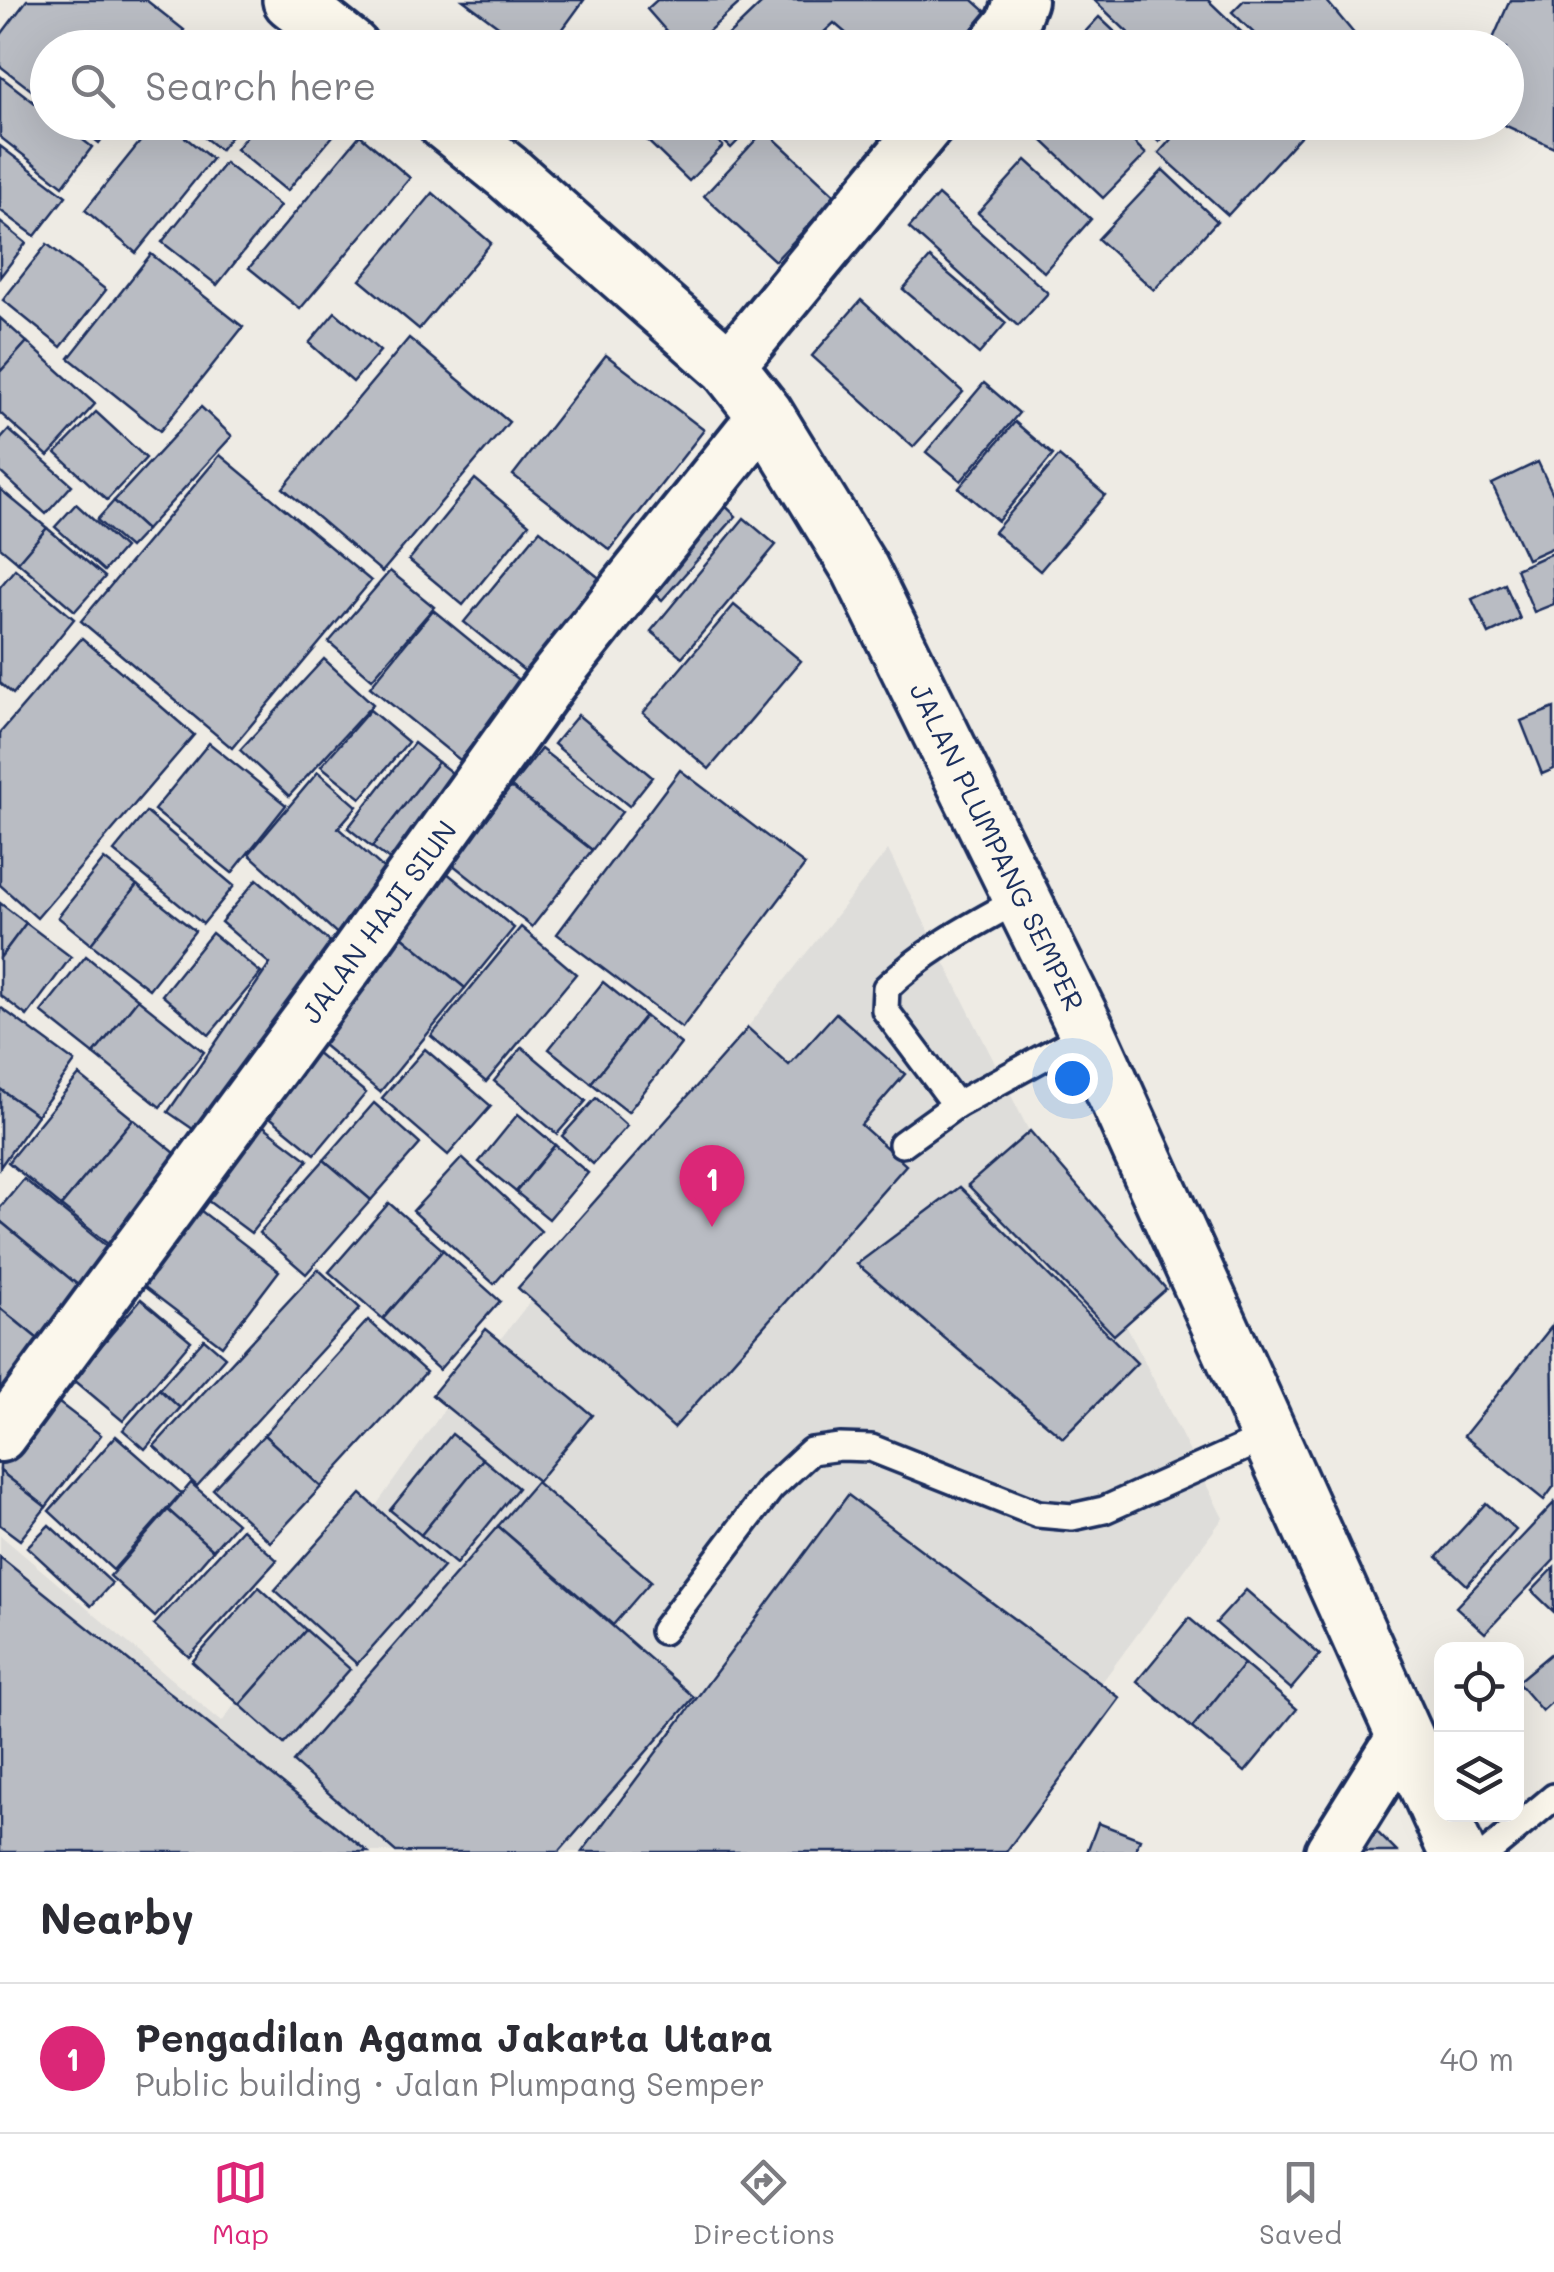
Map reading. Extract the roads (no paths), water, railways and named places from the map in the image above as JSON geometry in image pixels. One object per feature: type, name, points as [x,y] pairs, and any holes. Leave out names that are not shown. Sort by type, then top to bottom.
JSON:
[{"type":"main road","points":[[291,0],[328,30]]},
{"type":"main road","name":"JALAN PLUMPANG SEMPER","points":[[467,140],[728,367],[765,414],[860,568],[1088,1033],[1458,1852]]},
{"type":"street","points":[[1007,30],[1022,0]]},
{"type":"street","points":[[728,367],[915,140]]},
{"type":"street","name":"JALAN HAJI SIUN","points":[[0,1436],[346,968],[550,682],[765,414]]},
{"type":"street","points":[[1331,1852],[1404,1735]]},
{"type":"lane","points":[[956,1105],[884,1010],[886,988],[931,948],[1022,898]]},
{"type":"lane","points":[[902,1144],[956,1105],[1088,1033]]},
{"type":"lane","points":[[663,1631],[771,1488],[811,1451],[840,1446],[871,1448],[1038,1514],[1072,1517],[1104,1510],[1268,1436]]},
{"type":"lane","points":[[1488,1852],[1554,1797]]},
{"type":"place","name":"Pengadilan Agama Jakarta Utara","points":[[712,1227]]}]
